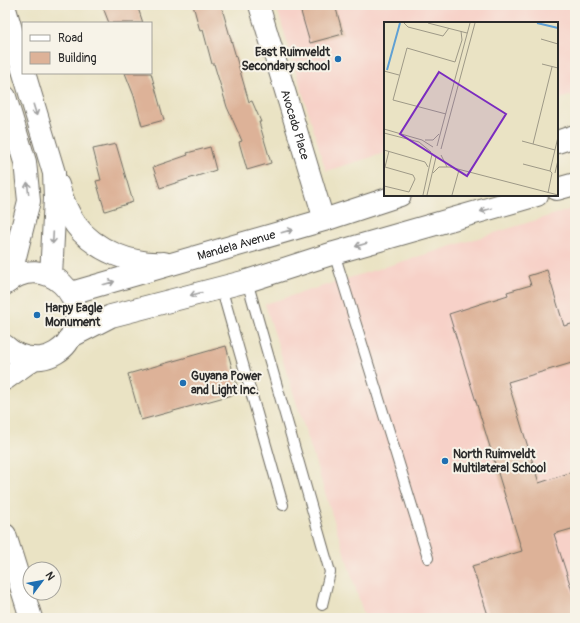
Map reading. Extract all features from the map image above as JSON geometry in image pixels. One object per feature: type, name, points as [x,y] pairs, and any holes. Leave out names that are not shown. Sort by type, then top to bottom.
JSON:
[{"type":"main road","points":[[5,10],[22,67]]},
{"type":"main road","points":[[24,74],[62,198],[76,225],[96,244],[120,256],[150,264],[182,262]]},
{"type":"main road","points":[[5,97],[25,162],[29,201],[7,282]]},
{"type":"main road","points":[[558,142],[575,136]]},
{"type":"main road","points":[[51,276],[55,198],[54,173]]},
{"type":"main road","points":[[558,189],[575,184]]},
{"type":"main road","name":"Mandela Avenue","points":[[71,294],[324,220],[397,196]]},
{"type":"main road","points":[[72,336],[111,316],[247,281],[334,253],[533,196]]},
{"type":"main road","points":[[5,346],[20,356],[33,359],[56,353],[65,346],[72,336],[77,322],[76,307],[71,294],[62,283],[51,276],[37,273],[22,274],[7,282]]},
{"type":"main road","points":[[5,379],[33,359]]},
{"type":"main road","points":[[6,539],[31,618]]},
{"type":"street","name":"Avocado Place","points":[[259,5],[324,220]]},
{"type":"lane","points":[[334,253],[428,558]]},
{"type":"lane","points":[[247,281],[330,572],[322,605]]},
{"type":"lane","points":[[222,288],[283,505]]},
{"type":"shaded area","name":"East Ruimveldt Secondary school","points":[[276,5],[575,5],[575,94],[558,100],[558,22],[384,22],[384,153],[326,171]]},
{"type":"shaded area","name":"North Ruimveldt Multilateral School","points":[[575,208],[575,618],[365,618],[265,304]]},
{"type":"building","points":[[102,5],[137,5],[143,22],[109,22]]},
{"type":"building","points":[[193,5],[221,5],[249,102],[252,101],[261,122],[259,122],[271,163],[247,170],[239,142],[242,141],[227,107],[214,64],[212,64],[203,30],[200,31]]},
{"type":"building","points":[[299,5],[335,5],[343,34],[310,43]]},
{"type":"building","points":[[125,74],[151,74],[164,120],[142,126],[134,96]]},
{"type":"building","points":[[116,144],[133,202],[105,211],[96,181],[101,180],[93,149]]},
{"type":"building","points":[[210,147],[216,170],[160,188],[153,167],[188,155],[187,153]]},
{"type":"building","points":[[547,270],[564,326],[575,323],[575,362],[508,382],[539,483],[575,471],[575,528],[554,534],[575,600],[575,618],[489,618],[472,566],[522,551],[449,314],[508,295],[507,292],[531,285],[528,276]]},
{"type":"building","name":"Guyana Power and Light Inc.","points":[[226,346],[239,393],[141,420],[128,374]]},
{"type":"place","name":"East Ruimveldt Secondary school","points":[[338,59]]},
{"type":"place","name":"Harpy Eagle Monument","points":[[37,315]]},
{"type":"place","name":"Guyana Power and Light Inc.","points":[[183,383]]},
{"type":"place","name":"North Ruimveldt Multilateral School","points":[[445,461]]}]
